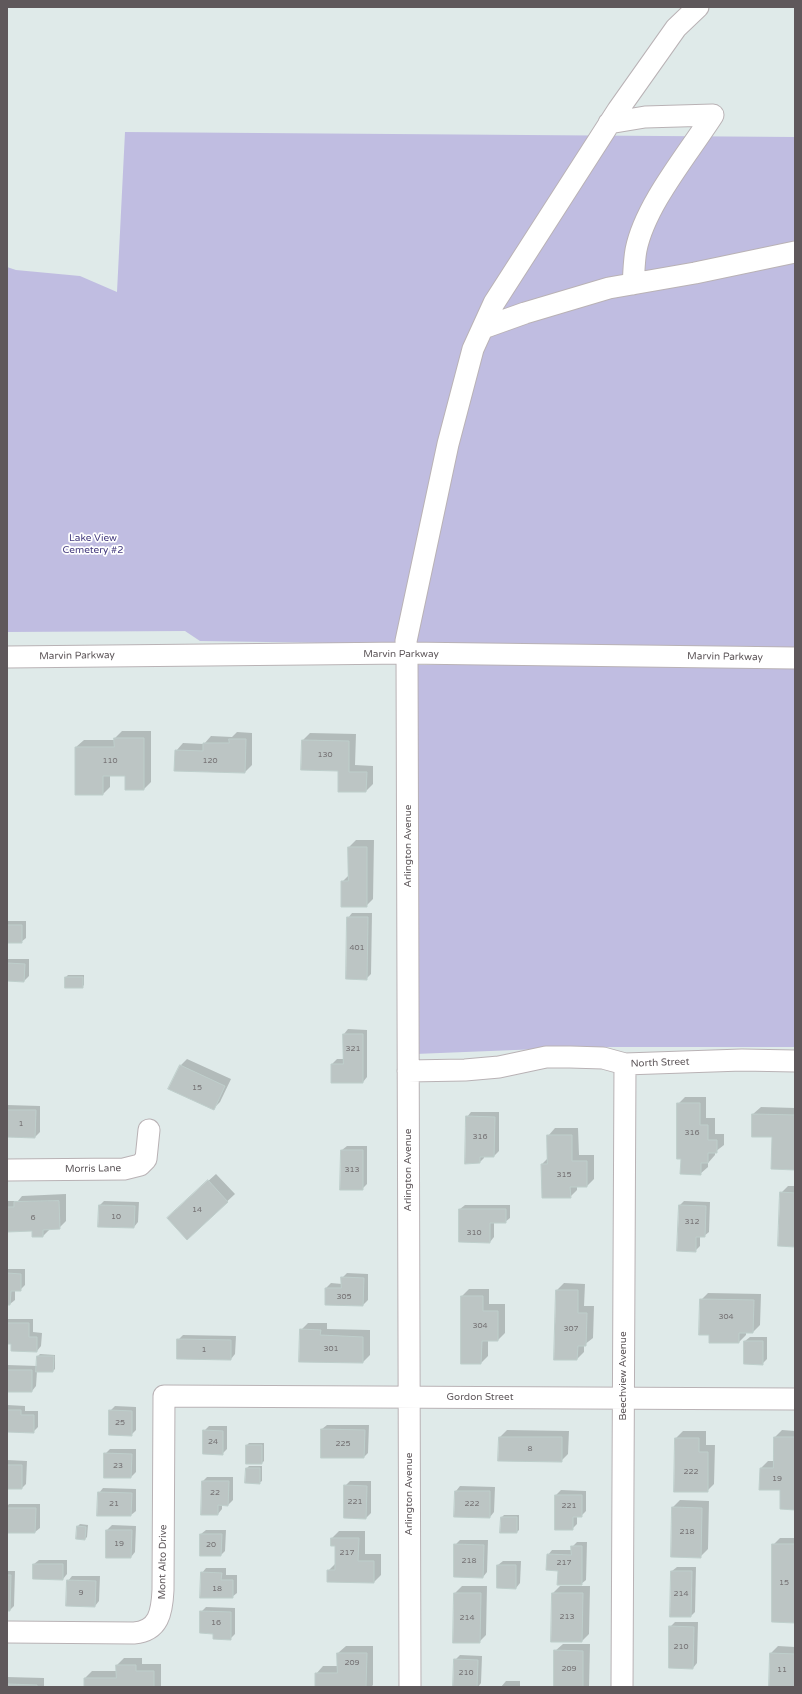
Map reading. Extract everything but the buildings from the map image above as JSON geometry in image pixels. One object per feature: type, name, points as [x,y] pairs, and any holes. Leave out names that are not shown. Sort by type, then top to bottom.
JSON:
[{"type":"street","name":"Arlington Avenue","points":[[410,1687],[408,1397],[408,653],[406,641],[448,444],[473,349],[494,303],[609,124],[676,28],[698,7]]},
{"type":"street","points":[[609,124],[645,117],[713,115],[654,204],[636,250],[633,284]]},
{"type":"street","points":[[483,328],[525,313],[609,288],[695,273],[795,252]]},
{"type":"street","name":"Marvin Parkway","points":[[7,657],[408,653],[795,658]]},
{"type":"street","name":"North Street","points":[[408,1071],[492,1068],[554,1057],[603,1058],[625,1064],[742,1060],[795,1060]]},
{"type":"street","name":"Beechview Avenue","points":[[622,1687],[625,1064]]},
{"type":"street","name":"Morris Lane","points":[[7,1170],[112,1169],[135,1167],[145,1162],[149,1130]]},
{"type":"street","name":"Gordon Street","points":[[164,1396],[795,1399]]},
{"type":"street","name":"Mont Alto Drive","points":[[7,1632],[134,1633],[148,1630],[155,1623],[161,1608],[163,1590],[164,1396]]},
{"type":"green space","name":"Lake View Cemetery #2","points":[[125,132],[795,137],[795,650],[200,641],[185,631],[7,632],[7,267],[16,270],[80,276],[117,292]]},
{"type":"green space","points":[[795,663],[795,1047],[590,1047],[415,1054],[417,665]]}]
